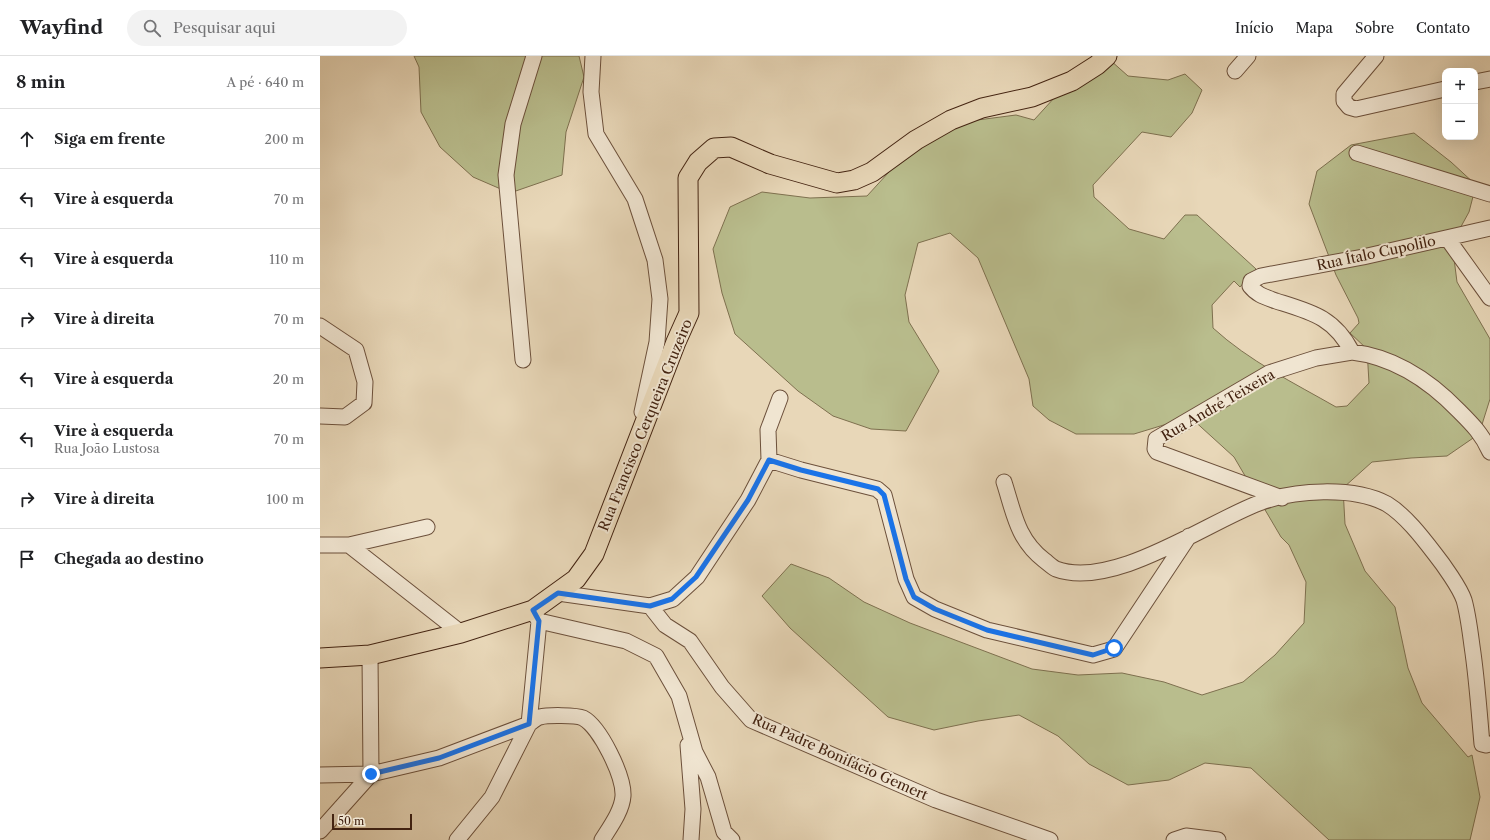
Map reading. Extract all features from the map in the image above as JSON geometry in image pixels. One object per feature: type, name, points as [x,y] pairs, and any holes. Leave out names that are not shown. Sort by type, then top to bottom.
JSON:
[{"type":"main road","name":"Rua Francisco Cerqueira Cruzeiro","points":[[320,658],[370,655],[536,616],[558,593],[576,579],[594,554],[676,342],[689,313],[688,178],[698,162],[714,148],[731,147],[770,164],[837,183],[854,180],[872,172],[916,140],[951,120],[982,108],[1032,97],[1072,81],[1097,65],[1107,56]]},
{"type":"street","points":[[523,360],[506,175],[513,124],[534,56]]},
{"type":"street","points":[[592,56],[591,92],[596,134],[635,199],[655,260],[660,299],[657,342],[633,456]]},
{"type":"street","points":[[1235,71],[1248,56]]},
{"type":"street","points":[[1376,56],[1344,94],[1344,102],[1349,107],[1356,109],[1442,90]]},
{"type":"street","points":[[1478,81],[1490,79]]},
{"type":"street","points":[[1357,153],[1490,194]]},
{"type":"street","name":"Rua Ítalo Cupolilo","points":[[1352,352],[1340,332],[1324,318],[1304,309],[1256,294],[1250,284],[1254,279],[1261,276],[1363,257],[1490,228]]},
{"type":"street","points":[[1447,238],[1490,298]]},
{"type":"street","points":[[320,326],[356,350],[365,382],[364,403],[345,417],[320,416]]},
{"type":"street","points":[[1352,352],[1370,354],[1383,358],[1422,378],[1439,390],[1483,436],[1490,452]]},
{"type":"street","name":"Rua André Teixeira","points":[[1282,498],[1157,452],[1155,449],[1156,439],[1269,373],[1316,358],[1352,352]]},
{"type":"street","points":[[558,593],[650,606],[672,599],[696,577],[748,500],[769,460],[768,430],[780,398]]},
{"type":"street","points":[[769,460],[801,470],[878,489],[884,495],[906,579],[914,597],[935,609],[987,630],[1093,655],[1114,648],[1189,536]]},
{"type":"street","points":[[1004,482],[1021,534],[1034,552],[1055,569],[1075,573],[1099,572],[1140,559],[1260,503],[1282,498],[1317,492],[1358,494],[1387,504],[1416,530],[1439,560],[1464,598],[1486,744]]},
{"type":"street","points":[[320,545],[349,545],[427,527]]},
{"type":"street","points":[[349,545],[461,633]]},
{"type":"street","name":"Rua Padre Bonifácio Gemert","points":[[650,606],[665,625],[690,641],[722,687],[751,720],[936,800],[993,818],[1025,836],[1050,840]]},
{"type":"street","points":[[457,840],[492,797],[529,724],[536,616],[626,641],[656,656],[679,696],[695,752],[708,777],[724,832],[732,840]]},
{"type":"street","points":[[320,831],[371,774],[370,655]]},
{"type":"street","points":[[320,775],[371,774],[439,758],[529,724],[540,717],[564,716],[582,718],[603,738],[620,780],[623,796],[618,813],[602,840]]},
{"type":"street","points":[[687,722],[693,809],[691,840]]},
{"type":"street","points":[[1174,840],[1186,836],[1218,840]]},
{"type":"green space","points":[[414,56],[579,56],[584,77],[566,132],[562,175],[510,193],[473,177],[440,147],[421,112],[419,67]]},
{"type":"green space","points":[[1110,60],[1128,76],[1168,80],[1185,74],[1202,90],[1192,113],[1171,137],[1142,132],[1093,185],[1094,197],[1129,229],[1164,239],[1185,215],[1197,215],[1256,269],[1240,287],[1234,281],[1212,305],[1213,328],[1227,340],[1257,361],[1336,407],[1347,406],[1369,383],[1367,349],[1350,333],[1359,323],[1358,318],[1336,275],[1309,204],[1317,171],[1351,145],[1414,133],[1451,162],[1476,185],[1469,212],[1452,243],[1457,282],[1490,339],[1490,399],[1479,434],[1447,456],[1372,462],[1343,488],[1345,524],[1365,571],[1395,607],[1408,668],[1422,703],[1468,757],[1472,755],[1480,797],[1470,840],[1329,840],[1251,768],[1205,763],[1169,780],[1128,785],[1089,764],[1058,736],[1019,715],[978,721],[934,730],[888,717],[790,628],[762,596],[791,564],[829,578],[864,602],[910,623],[1032,669],[1078,675],[1122,673],[1164,682],[1202,695],[1243,682],[1275,655],[1304,623],[1306,582],[1289,545],[1281,537],[1234,457],[1190,417],[1134,434],[1076,434],[1049,420],[1033,406],[1029,379],[978,258],[950,233],[918,243],[905,295],[909,322],[939,371],[906,431],[871,429],[833,416],[798,391],[735,334],[722,293],[713,249],[730,207],[762,192],[810,198],[867,196],[910,149],[962,122],[1016,115],[1034,120],[1055,97]]},
{"type":"route","points":[[371,774],[439,758],[529,724],[539,621],[533,610],[558,593],[650,606],[672,599],[696,577],[748,500],[769,460],[801,470],[878,489],[884,495],[890,513],[906,579],[914,597],[935,609],[987,630],[1093,655],[1114,648]]}]
